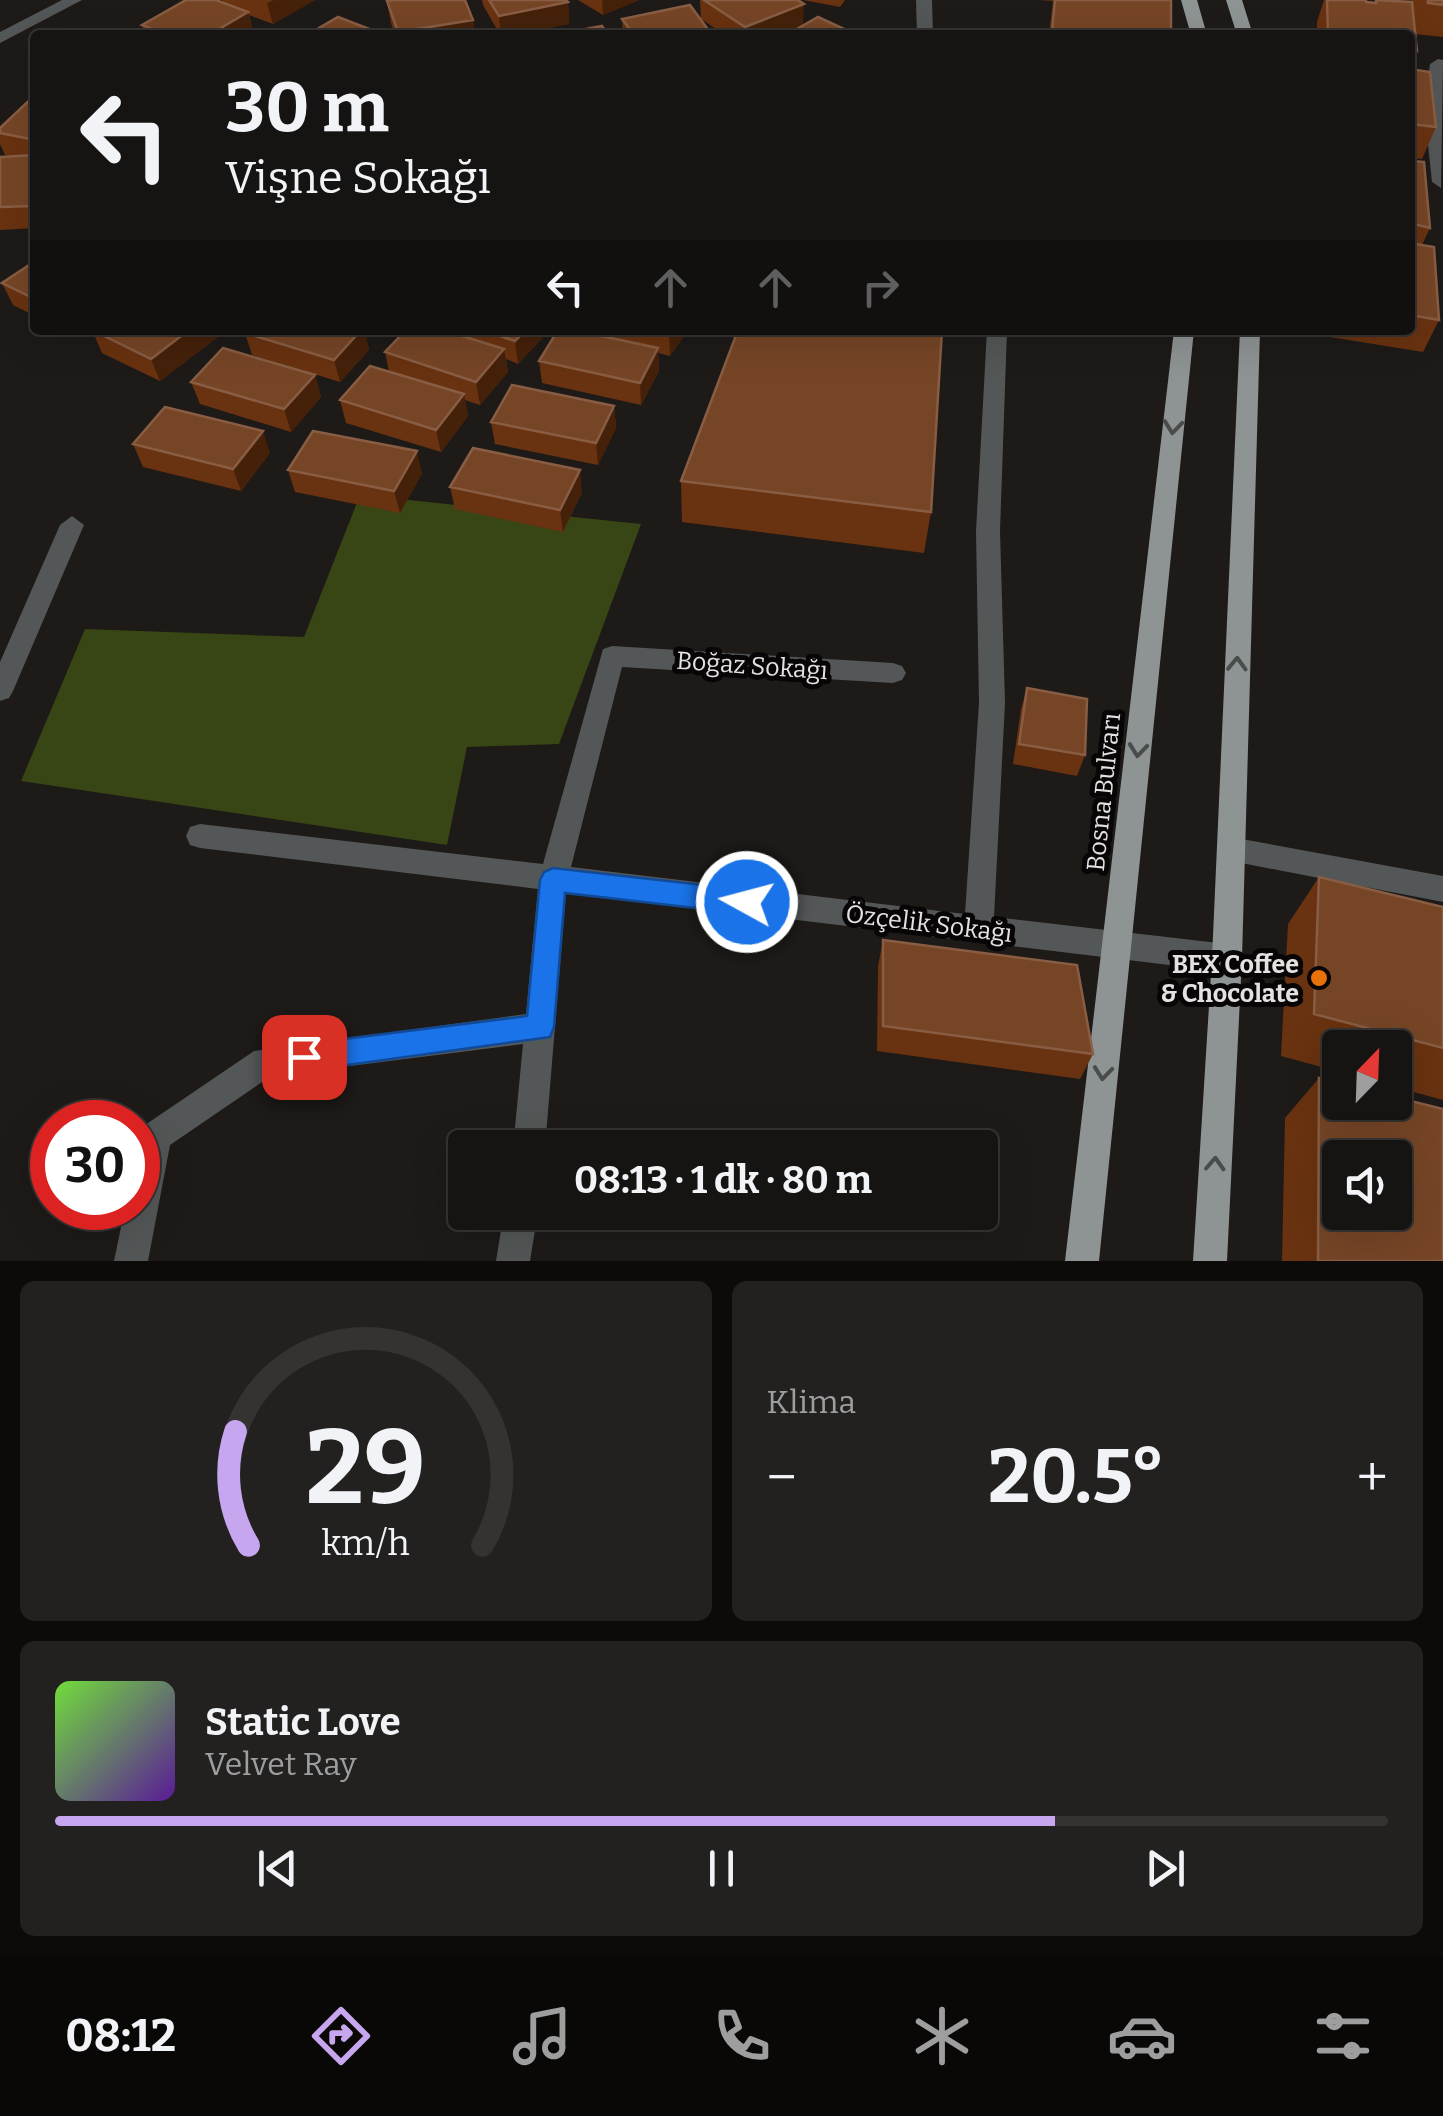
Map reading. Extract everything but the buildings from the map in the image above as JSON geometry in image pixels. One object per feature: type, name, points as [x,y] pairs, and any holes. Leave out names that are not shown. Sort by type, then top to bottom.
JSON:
[{"type":"main road","points":[[1189,0],[1198,30]]},
{"type":"main road","points":[[1234,0],[1243,30]]},
{"type":"main road","name":"Bosna Bulvarı","points":[[1082,1261],[1183,335]]},
{"type":"main road","points":[[1210,1261],[1250,335]]},
{"type":"street","points":[[0,38],[74,0]]},
{"type":"street","points":[[924,0],[925,30]]},
{"type":"street","points":[[1436,182],[1433,108],[1438,64],[1443,65]]},
{"type":"street","points":[[980,929],[992,703],[988,531],[997,335]]},
{"type":"street","points":[[0,692],[72,525]]},
{"type":"street","name":"Boğaz Sokağı","points":[[553,880],[612,656],[892,674]]},
{"type":"street","name":"Özçelik Sokağı","points":[[200,836],[1226,958]]},
{"type":"street","points":[[1230,849],[1443,889]]},
{"type":"street","points":[[531,1130],[553,880]]},
{"type":"street","points":[[131,1261],[156,1136],[266,1062],[540,1027]]},
{"type":"street","points":[[513,1261],[519,1230]]},
{"type":"green space","points":[[360,495],[641,524],[559,744],[467,747],[447,845],[21,781],[85,629],[304,637]]},
{"type":"place","name":"BEX Coffee & Chocolate","points":[[1319,978]]},
{"type":"route","points":[[304,1057],[540,1027],[553,880],[747,902]]}]
